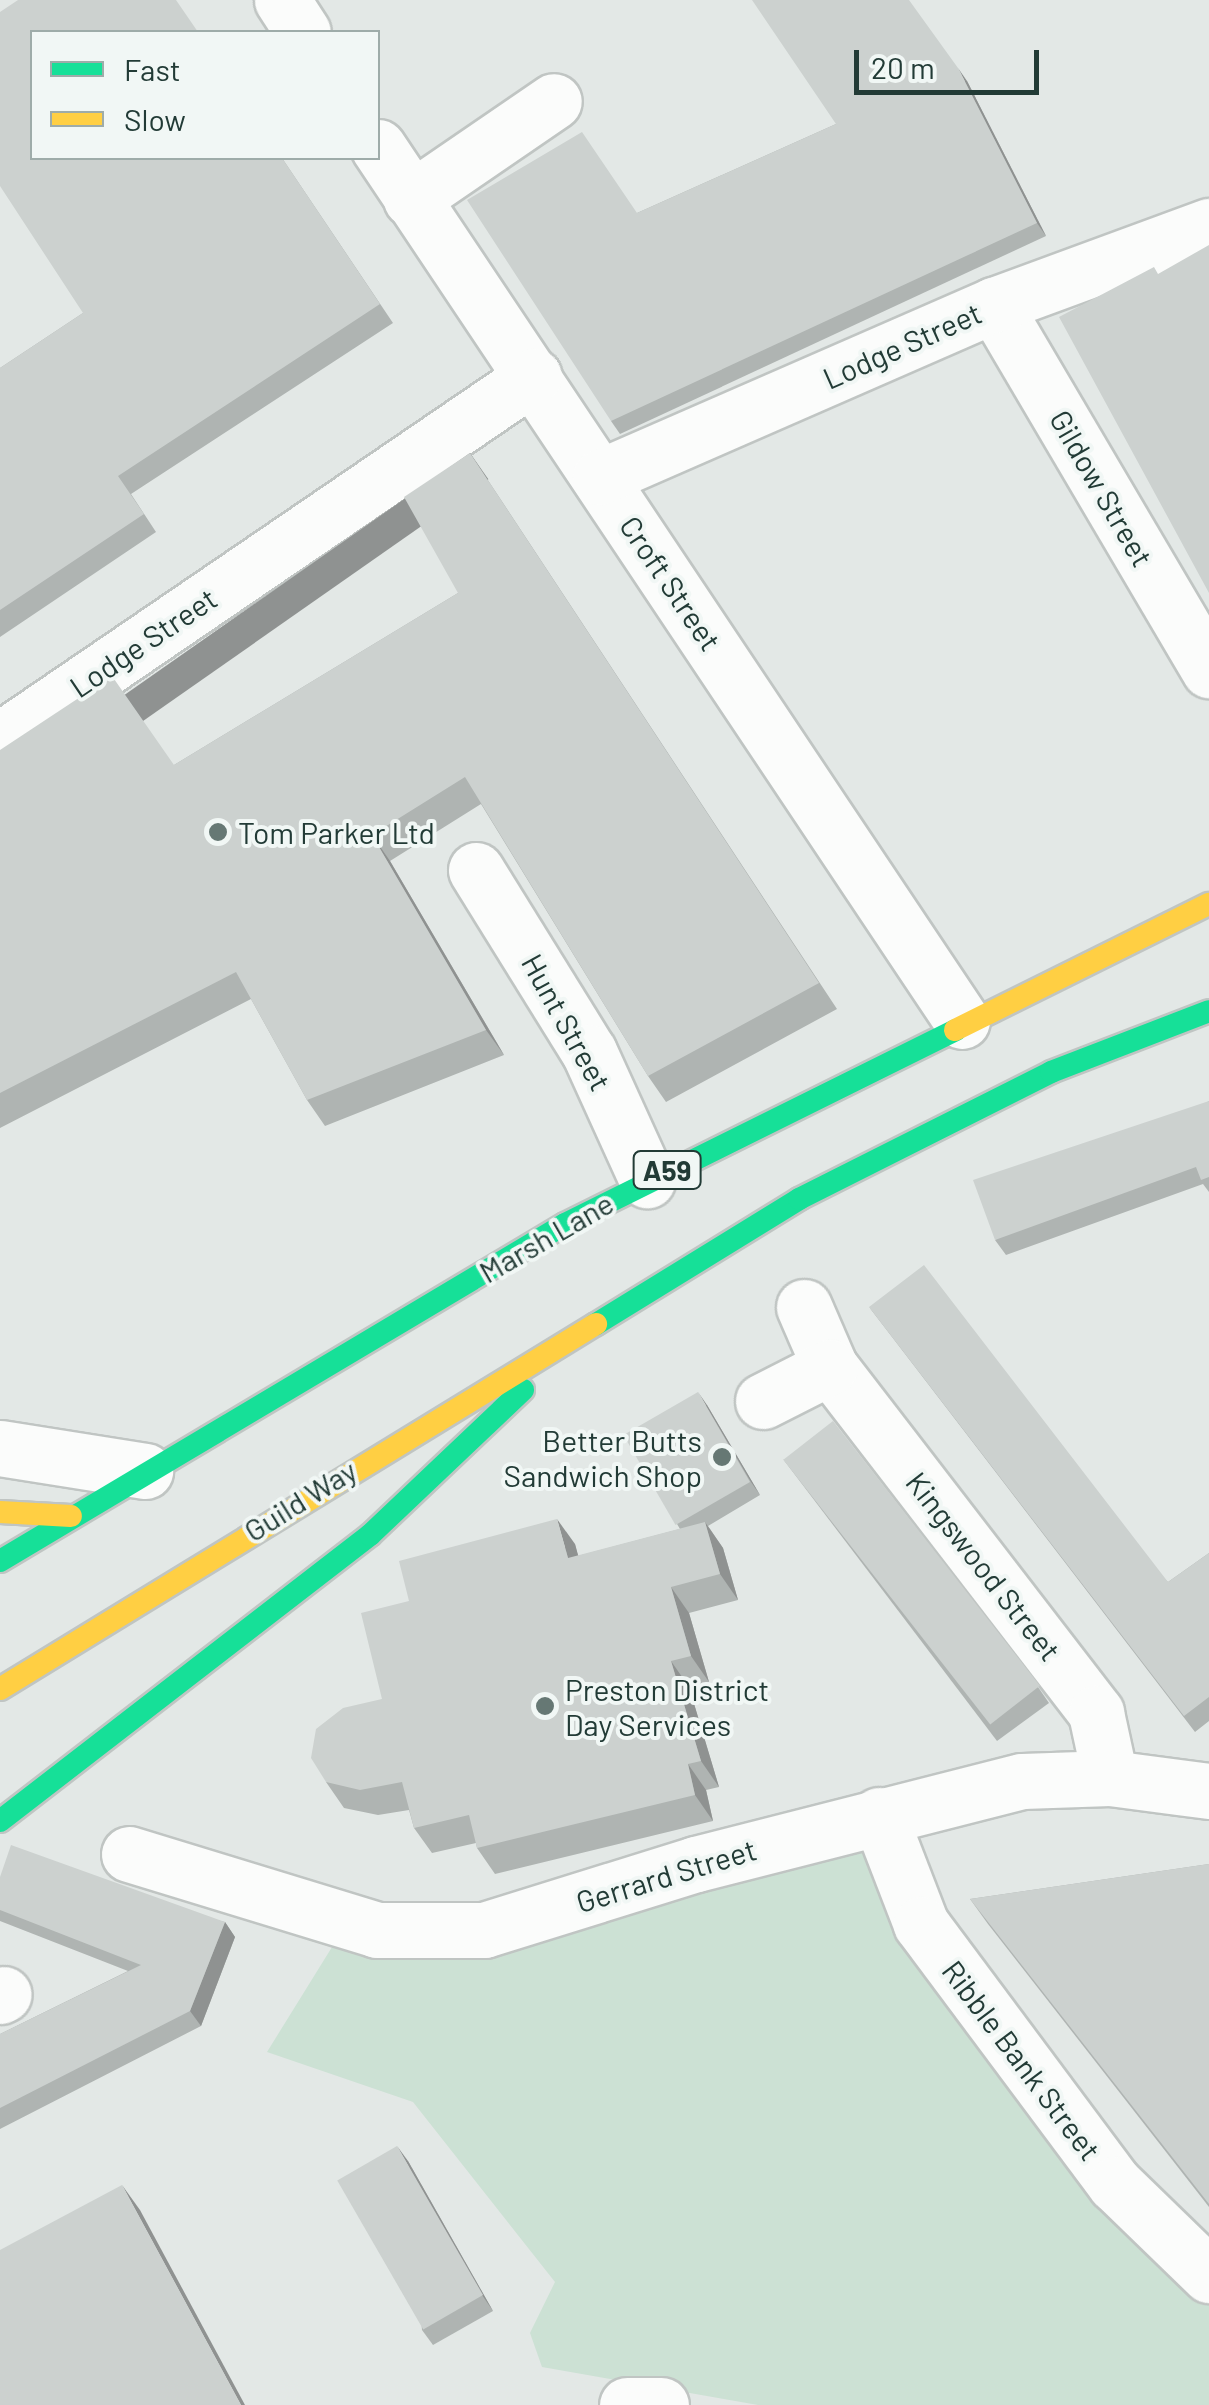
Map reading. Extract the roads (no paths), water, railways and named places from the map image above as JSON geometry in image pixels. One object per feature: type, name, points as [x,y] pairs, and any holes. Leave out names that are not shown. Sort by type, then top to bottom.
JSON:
[{"type":"main road","name":"Marsh Lane","points":[[72,1516],[647,1180],[962,1021],[1209,904]]},
{"type":"main road","points":[[0,1821],[370,1535],[602,1316],[915,1136],[1209,1011]]},
{"type":"main road","name":"Guild Way","points":[[0,1689],[602,1316]]},
{"type":"main road","points":[[0,1512],[72,1516]]},
{"type":"main road","name":"A59","points":[[0,1560],[72,1516]]},
{"type":"street","points":[[282,0],[303,30]]},
{"type":"street","points":[[411,199],[554,102]]},
{"type":"street","name":"Croft Street","points":[[380,150],[962,1021]]},
{"type":"street","name":"Lodge Street","points":[[600,477],[994,305],[1209,226]]},
{"type":"street","name":"Gildow Street","points":[[994,305],[1209,670]]},
{"type":"street","name":"Lodge Street","points":[[0,740],[534,376]]},
{"type":"street","name":"Hunt Street","points":[[476,870],[589,1052],[647,1180]]},
{"type":"street","name":"Kingswood Street","points":[[804,1307],[830,1366],[1096,1713],[1110,1778]]},
{"type":"street","points":[[764,1400],[830,1366]]},
{"type":"street","points":[[0,1448],[145,1471]]},
{"type":"street","name":"Gerrard Street","points":[[129,1854],[378,1930],[484,1930],[879,1815],[1022,1781],[1110,1778],[1209,1791]]},
{"type":"street","name":"Ribble Bank Street","points":[[879,1815],[921,1924],[1114,2184],[1209,2275]]},
{"type":"street","points":[[627,2405],[662,2405]]},
{"type":"place","name":"Tom Parker Ltd","points":[[218,832]]},
{"type":"place","name":"Better Butts Sandwich Shop","points":[[722,1457]]},
{"type":"place","name":"Preston District Day Services","points":[[545,1706]]}]
